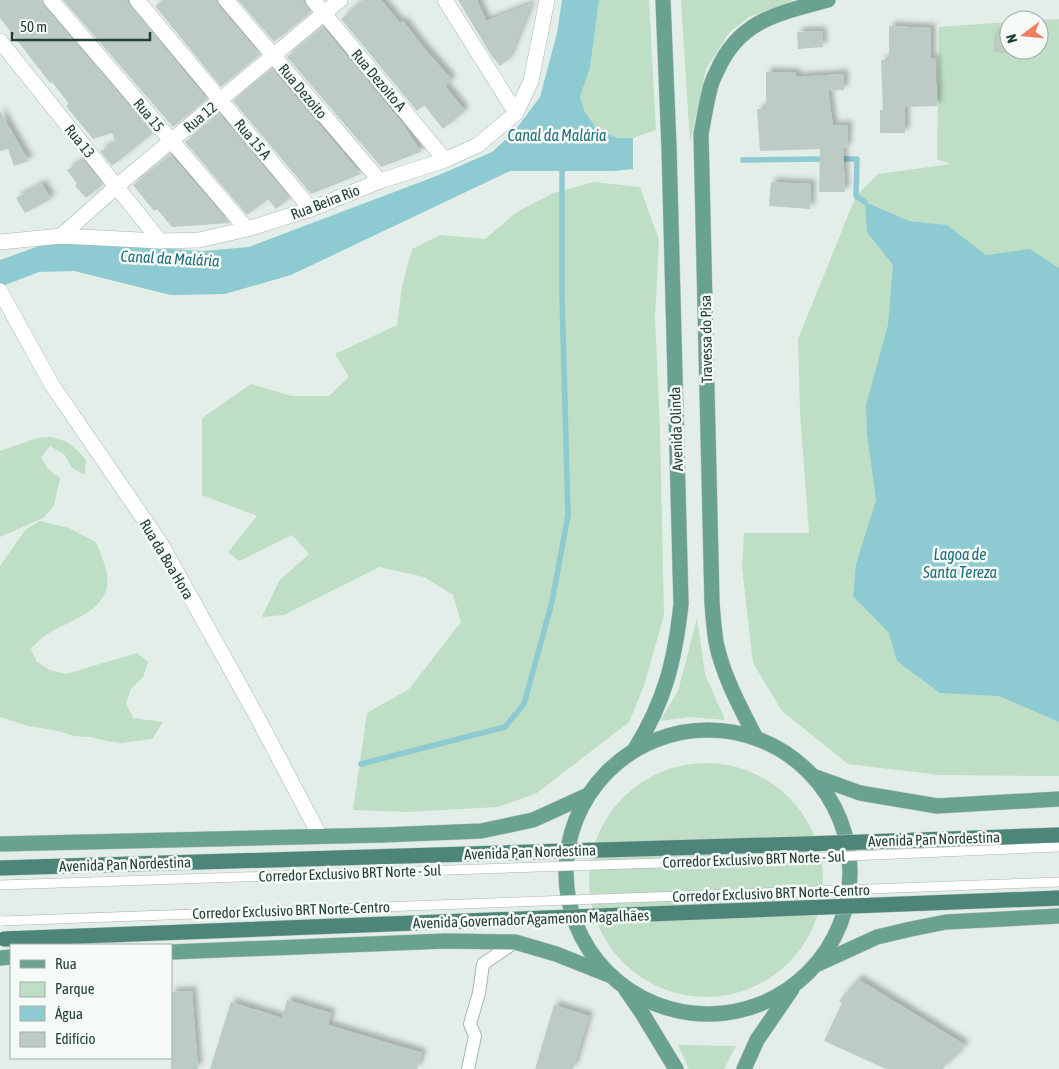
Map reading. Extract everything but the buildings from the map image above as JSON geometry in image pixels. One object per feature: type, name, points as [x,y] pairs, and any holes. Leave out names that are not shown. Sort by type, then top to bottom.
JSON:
[{"type":"highway","name":"Avenida Pan Nordestina","points":[[0,868],[834,843],[1059,834]]},
{"type":"highway","name":"Avenida Governador Agamenon Magalhães","points":[[4,939],[1059,898]]},
{"type":"main road","name":"Avenida Olinda","points":[[635,750],[649,727],[665,689],[673,659],[681,604],[670,171],[663,0]]},
{"type":"main road","name":"Travessa do Pisa","points":[[756,738],[734,694],[723,666],[716,642],[712,603],[701,134],[710,87],[724,55],[741,35],[760,22],[791,10],[828,0]]},
{"type":"main road","points":[[744,1069],[758,1040],[793,988],[817,965],[833,940],[844,913],[850,884],[849,855],[842,826],[830,799],[812,776],[786,754],[756,738],[732,732],[698,730],[657,739],[635,750],[606,773],[588,795],[576,820],[568,848],[566,875],[570,903],[578,930],[592,955],[624,987],[664,1008],[708,1015],[752,1008],[793,988]]},
{"type":"main road","points":[[812,776],[860,793],[936,806],[1059,799]]},
{"type":"main road","name":"Avenida Pan Nordestina","points":[[0,844],[481,831],[533,820],[588,795]]},
{"type":"main road","points":[[817,965],[877,936],[946,922],[1059,916]]},
{"type":"main road","points":[[172,952],[445,941],[515,942],[556,954],[611,976]]},
{"type":"main road","points":[[624,987],[647,1020],[676,1069]]},
{"type":"street","name":"Rua 15","points":[[51,0],[247,230]]},
{"type":"street","name":"Rua 15 A","points":[[137,0],[311,209]]},
{"type":"street","name":"Rua Dezoito","points":[[226,0],[380,181]]},
{"type":"street","name":"Rua Dezoito A","points":[[313,0],[445,160]]},
{"type":"street","name":"Rua 12","points":[[61,236],[117,186],[340,0]]},
{"type":"street","points":[[445,0],[516,113]]},
{"type":"street","name":"Rua Beira Rio","points":[[0,242],[61,236],[199,240],[247,230],[311,209],[380,181],[445,160],[478,145],[516,113],[531,81],[548,0]]},
{"type":"street","name":"Rua 13","points":[[0,41],[160,240]]},
{"type":"street","name":"Rua da Boa Hora","points":[[0,292],[52,385],[161,544],[255,713],[320,836]]},
{"type":"street","points":[[468,1069],[475,1036],[470,1024],[479,993],[483,964],[515,942]]},
{"type":"lane","name":"Corredor Exclusivo BRT Norte - Sul","points":[[0,885],[771,859],[1059,847]]},
{"type":"lane","name":"Corredor Exclusivo BRT Norte-Centro","points":[[2,921],[1059,882]]},
{"type":"green space","points":[[599,0],[649,0],[656,130],[633,138],[618,138],[597,129],[585,112],[580,97],[590,68]]},
{"type":"green space","points":[[681,0],[794,0],[749,17],[729,33],[706,69],[690,143]]},
{"type":"green space","points":[[1059,19],[1059,776],[940,775],[848,764],[782,711],[753,663],[742,567],[744,533],[809,533],[800,413],[798,339],[856,196],[878,174],[951,164],[937,159],[939,27],[999,23],[999,60],[1049,60],[1049,20]]},
{"type":"green space","points":[[594,182],[640,187],[659,240],[655,317],[660,431],[664,615],[644,686],[629,722],[537,793],[498,807],[407,812],[353,810],[367,713],[409,689],[461,622],[453,595],[424,577],[379,567],[284,615],[262,617],[279,581],[309,554],[292,535],[239,561],[228,552],[257,516],[202,495],[202,418],[251,384],[292,396],[329,396],[349,377],[335,354],[397,325],[402,286],[412,249],[440,235],[485,239],[517,212],[553,193]]},
{"type":"green space","points":[[51,437],[67,442],[82,455],[86,460],[85,475],[72,468],[64,454],[50,446],[41,457],[48,469],[60,478],[54,506],[43,518],[0,537],[0,451],[37,438]]},
{"type":"green space","points":[[40,521],[69,528],[96,542],[105,564],[108,582],[103,597],[89,612],[50,632],[33,646],[31,649],[37,662],[50,670],[66,674],[137,653],[148,662],[143,677],[131,689],[126,703],[133,718],[163,722],[152,739],[121,743],[107,741],[28,726],[0,717],[0,566],[26,529]]},
{"type":"green space","points":[[697,618],[705,674],[725,720],[689,717],[660,721],[678,691]]},
{"type":"green space","points":[[706,763],[729,765],[751,772],[771,783],[789,797],[803,815],[814,835],[821,857],[823,880],[821,903],[814,925],[803,945],[789,963],[771,977],[751,988],[729,995],[706,997],[683,995],[661,988],[641,977],[623,963],[609,945],[598,925],[591,903],[589,880],[591,857],[598,835],[609,815],[623,797],[641,783],[661,772],[683,765]]},
{"type":"green space","points":[[678,1045],[736,1046],[724,1069],[689,1069]]},
{"type":"water","name":"Canal da Malária","points":[[562,0],[599,0],[590,68],[580,97],[585,112],[597,129],[618,138],[633,138],[633,169],[614,171],[510,171],[291,275],[225,294],[171,295],[74,271],[39,272],[0,287],[0,260],[42,245],[61,242],[203,251],[249,247],[439,175],[492,152],[514,132],[540,97],[557,33]]},
{"type":"water","name":"Lagoa de Santa Tereza","points":[[865,202],[909,221],[947,225],[986,255],[1030,249],[1059,268],[1059,722],[999,696],[940,693],[897,661],[889,633],[853,596],[856,564],[876,500],[867,433],[866,405],[888,325],[893,265],[867,232]]},
{"type":"waterway","points":[[743,160],[825,159]]},
{"type":"waterway","points":[[837,159],[857,159],[856,196],[865,202]]},
{"type":"waterway","points":[[361,764],[505,727],[524,704],[552,602],[568,515],[562,295],[562,165]]}]
